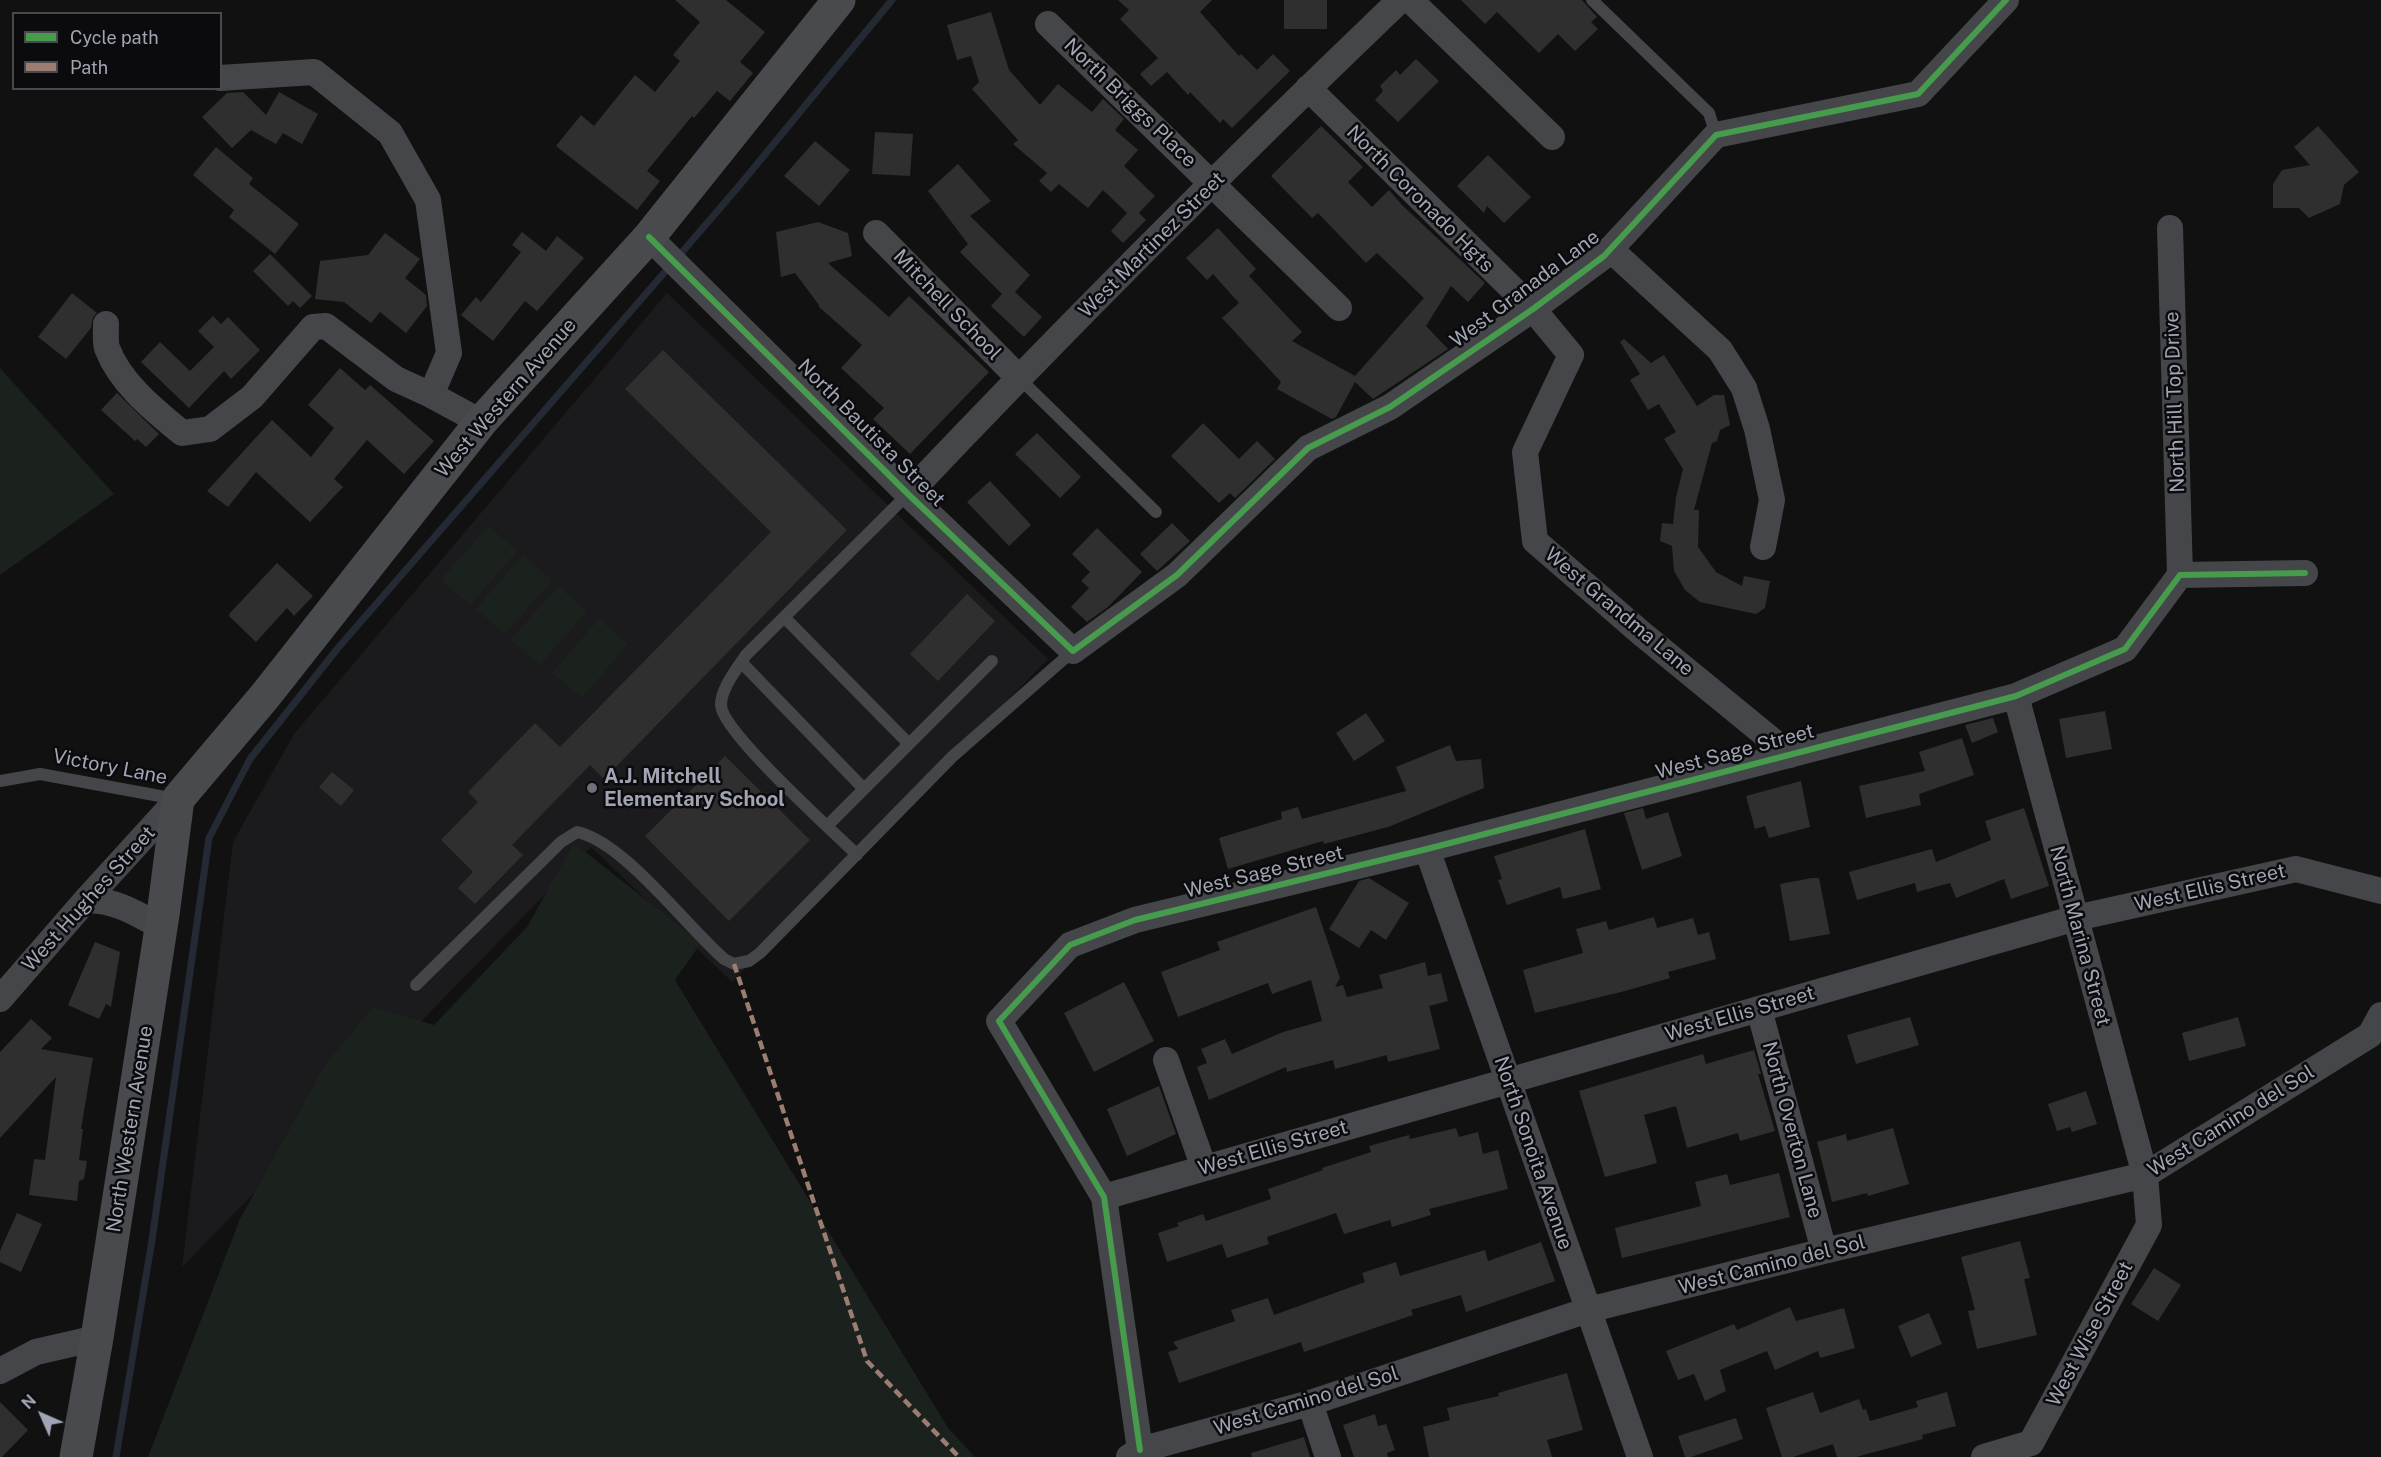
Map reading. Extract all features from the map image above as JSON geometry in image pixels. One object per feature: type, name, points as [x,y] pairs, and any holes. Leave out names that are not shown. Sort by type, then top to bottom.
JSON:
[{"type":"street","name":"West Western Avenue","points":[[178,799],[265,696],[481,422],[649,237],[839,0]]},
{"type":"street","name":"West Martinez Street","points":[[908,494],[1018,377],[1308,88],[1400,0]]},
{"type":"street","points":[[1410,0],[1552,137]]},
{"type":"street","points":[[1716,135],[1918,94],[2006,0]]},
{"type":"street","name":"North Briggs Place","points":[[1048,24],[1340,308]]},
{"type":"street","points":[[222,78],[314,72],[390,133],[428,200],[448,353],[431,394]]},
{"type":"street","name":"North Coronado Hgts","points":[[1308,88],[1533,309]]},
{"type":"street","name":"West Granada Lane","points":[[1072,651],[1178,575],[1308,448],[1390,407],[1533,309],[1610,249],[1716,135]]},
{"type":"street","name":"North Hill Top Drive","points":[[2169,228],[2180,575]]},
{"type":"street","name":"Mitchell School","points":[[876,233],[1018,377]]},
{"type":"street","name":"North Bautista Street","points":[[649,237],[908,494],[1072,651]]},
{"type":"street","points":[[1610,249],[1720,350],[1744,388],[1757,429],[1772,500],[1763,547]]},
{"type":"street","name":"West Grandma Lane","points":[[1533,309],[1571,355],[1525,452],[1535,540],[1641,633],[1790,755]]},
{"type":"street","points":[[106,324],[106,346],[120,372],[138,394],[182,433],[210,429],[252,397],[313,327],[326,326],[396,379],[431,394],[481,422]]},
{"type":"street","points":[[2180,575],[2305,573]]},
{"type":"street","name":"West Sage Street","points":[[1104,1197],[999,1021],[1070,945],[1135,920],[1427,849],[2016,696],[2125,649],[2180,575]]},
{"type":"street","name":"North Marina Street","points":[[2016,696],[2145,1175]]},
{"type":"street","name":"West Hughes Street","points":[[0,999],[178,799]]},
{"type":"street","name":"North Western Avenue","points":[[76,1457],[97,1338],[161,927],[178,799]]},
{"type":"street","name":"North Sonoita Avenue","points":[[1427,849],[1640,1457]]},
{"type":"street","name":"West Ellis Street","points":[[1104,1197],[2076,918],[2296,869],[2381,891]]},
{"type":"street","points":[[86,900],[102,900],[118,905],[161,927]]},
{"type":"street","name":"North Overton Lane","points":[[1759,1009],[1824,1251]]},
{"type":"street","name":"West Camino del Sol","points":[[1134,1453],[1310,1402],[1588,1310],[2145,1175],[2370,1035],[2381,1015]]},
{"type":"street","points":[[1166,1060],[1204,1168]]},
{"type":"street","name":"West Wise Street","points":[[1984,1457],[2031,1443],[2149,1225],[2145,1175]]},
{"type":"street","points":[[1104,1197],[1134,1453]]},
{"type":"street","points":[[0,1371],[36,1352],[97,1338]]},
{"type":"street","points":[[1310,1402],[1328,1457]]},
{"type":"lane","points":[[1592,0],[1709,113],[1716,135]]},
{"type":"lane","points":[[1018,377],[1156,512]]},
{"type":"lane","points":[[857,855],[747,746],[726,720],[721,705],[727,685],[741,662],[908,494]]},
{"type":"lane","points":[[784,617],[909,744]]},
{"type":"lane","points":[[416,985],[561,842],[576,832],[587,834],[611,848],[638,872],[709,946],[734,964],[749,961],[760,953],[952,757],[1072,651]]},
{"type":"lane","points":[[828,825],[992,661]]},
{"type":"lane","points":[[741,662],[864,789]]},
{"type":"lane","name":"Victory Lane","points":[[0,781],[40,774],[178,799]]},
{"type":"shaded area","name":"A.J. Mitchell Elementary School","points":[[667,293],[1048,659],[732,982],[591,847],[182,1267],[233,842],[294,734]]},
{"type":"shaded area","points":[[0,368],[114,494],[0,575]]},
{"type":"shaded area","points":[[488,526],[517,551],[470,605],[441,580]]},
{"type":"shaded area","points":[[523,555],[552,580],[505,634],[476,609]]},
{"type":"shaded area","points":[[558,586],[587,611],[540,665],[511,640]]},
{"type":"shaded area","points":[[599,619],[628,644],[582,698],[552,673]]},
{"type":"shaded area","points":[[574,843],[701,943],[675,980],[948,1428],[975,1457],[148,1457],[240,1219],[325,1065],[373,1007],[434,1025],[527,927]]},
{"type":"building","points":[[675,0],[726,0],[765,32],[740,62],[753,73],[730,101],[717,91],[694,118],[692,116],[647,171],[660,181],[637,210],[556,146],[581,115],[594,126],[635,75],[655,92],[680,61],[673,55],[700,22]]},
{"type":"building","points":[[1118,0],[1212,0],[1200,12],[1239,56],[1241,54],[1257,70],[1273,54],[1290,71],[1232,128],[1223,119],[1220,123],[1190,92],[1188,95],[1167,72],[1151,86],[1140,74],[1158,58],[1120,19],[1129,10]]},
{"type":"building","points":[[1284,0],[1327,0],[1327,29],[1284,29]]},
{"type":"building","points":[[1461,0],[1582,0],[1597,17],[1591,22],[1598,29],[1575,51],[1558,34],[1539,53],[1497,12],[1485,24]]},
{"type":"building","points":[[991,12],[1009,70],[1040,105],[1058,84],[1092,112],[1103,99],[1124,119],[1115,130],[1138,150],[1124,166],[1155,196],[1139,213],[1146,220],[1123,243],[1111,231],[1127,213],[1103,190],[1088,208],[1059,184],[1051,192],[1039,181],[1047,173],[1013,144],[1018,140],[972,89],[979,82],[971,56],[957,60],[947,25]]},
{"type":"building","points":[[1416,59],[1439,81],[1398,122],[1375,100],[1383,91],[1380,86],[1396,70],[1400,75]]},
{"type":"building","points":[[243,92],[266,115],[279,92],[318,114],[302,144],[283,133],[276,144],[251,130],[232,148],[202,117],[227,93]]},
{"type":"building","points":[[1321,126],[1363,167],[1348,182],[1372,207],[1389,190],[1485,283],[1468,302],[1451,286],[1426,326],[1448,349],[1373,399],[1355,382],[1336,417],[1332,419],[1277,389],[1281,382],[1222,318],[1239,303],[1213,274],[1207,280],[1186,258],[1218,228],[1256,269],[1249,276],[1302,332],[1292,341],[1355,376],[1424,298],[1377,253],[1366,263],[1318,213],[1312,218],[1271,176]]},
{"type":"building","points":[[2318,126],[2359,172],[2344,185],[2340,204],[2309,218],[2299,208],[2273,208],[2273,184],[2282,170],[2310,165],[2294,147]]},
{"type":"building","points":[[875,132],[913,134],[910,176],[872,174]]},
{"type":"building","points":[[815,141],[850,170],[819,206],[784,176]]},
{"type":"building","points":[[216,147],[253,178],[249,184],[299,224],[275,254],[229,217],[234,210],[193,175]]},
{"type":"building","points":[[1488,155],[1531,197],[1504,223],[1487,206],[1484,213],[1457,186]]},
{"type":"building","points":[[958,164],[991,201],[970,216],[1030,275],[1015,292],[1042,317],[1024,337],[991,306],[1002,294],[960,252],[968,244],[928,191]]},
{"type":"building","points":[[818,222],[848,233],[852,256],[828,263],[889,317],[909,296],[989,372],[910,454],[873,419],[884,408],[841,368],[862,345],[818,306],[795,273],[781,277],[776,232]]},
{"type":"building","points":[[522,232],[546,251],[557,236],[584,258],[537,311],[525,301],[493,341],[461,315],[476,297],[481,302],[521,252],[512,245]]},
{"type":"building","points":[[385,233],[420,259],[405,278],[426,295],[427,306],[406,333],[380,312],[371,323],[344,302],[315,299],[320,261],[368,255]]},
{"type":"building","points":[[270,254],[312,296],[300,308],[293,301],[288,306],[253,271]]},
{"type":"building","points":[[72,293],[97,313],[93,317],[91,328],[66,359],[38,337]]},
{"type":"building","points":[[213,316],[221,324],[228,317],[260,350],[231,379],[224,371],[189,408],[141,362],[160,342],[190,371],[214,347],[198,331]]},
{"type":"building","points":[[1624,339],[1651,363],[1664,355],[1697,406],[1714,395],[1724,395],[1730,425],[1720,430],[1717,441],[1712,443],[1694,510],[1699,510],[1698,547],[1716,572],[1742,586],[1744,576],[1770,581],[1765,608],[1756,614],[1700,602],[1685,590],[1674,571],[1672,546],[1660,541],[1662,523],[1673,524],[1676,497],[1683,469],[1664,439],[1676,432],[1659,404],[1648,410],[1630,380],[1640,374],[1620,342]]},
{"type":"building","points":[[663,350],[847,530],[604,779],[590,765],[512,845],[523,855],[475,904],[458,888],[473,872],[441,840],[478,802],[468,792],[535,723],[560,747],[771,532],[625,389]]},
{"type":"building","points":[[340,368],[365,390],[370,385],[434,441],[404,474],[367,440],[334,479],[343,487],[310,522],[256,472],[228,507],[207,491],[272,420],[311,457],[334,428],[308,405]]},
{"type":"building","points":[[117,393],[159,434],[146,447],[137,439],[135,441],[101,410]]},
{"type":"building","points":[[1203,423],[1239,459],[1257,441],[1275,459],[1235,498],[1230,493],[1219,503],[1171,456]]},
{"type":"building","points":[[1037,433],[1081,477],[1060,498],[1015,454]]},
{"type":"building","points":[[990,481],[1031,525],[1009,546],[967,502]]},
{"type":"building","points":[[1172,523],[1190,541],[1157,571],[1140,554]]},
{"type":"building","points":[[1097,528],[1142,572],[1108,607],[1087,622],[1071,607],[1089,588],[1081,581],[1090,572],[1072,554]]},
{"type":"building","points":[[277,563],[313,596],[294,616],[287,608],[256,642],[229,616]]},
{"type":"building","points":[[967,594],[995,621],[938,681],[910,654]]},
{"type":"building","points":[[2105,711],[2112,749],[2066,758],[2059,719]]},
{"type":"building","points":[[1366,713],[1385,741],[1354,761],[1336,733]]},
{"type":"building","points":[[1993,718],[1998,732],[1972,743],[1965,725]]},
{"type":"building","points":[[1962,738],[1974,775],[1919,794],[1921,805],[1866,818],[1859,786],[1925,771],[1919,752]]},
{"type":"building","points":[[1450,745],[1456,761],[1481,759],[1484,788],[1388,827],[1324,844],[1323,841],[1228,869],[1219,838],[1282,819],[1281,812],[1298,807],[1302,819],[1406,791],[1396,767]]},
{"type":"building","points":[[725,756],[810,840],[729,921],[645,836]]},
{"type":"building","points":[[332,772],[354,790],[341,806],[319,787]]},
{"type":"building","points":[[1801,781],[1810,827],[1769,838],[1765,826],[1755,829],[1746,796]]},
{"type":"building","points":[[1643,808],[1646,819],[1668,812],[1682,856],[1642,870],[1624,813]]},
{"type":"building","points":[[2024,808],[2049,886],[2011,899],[2004,879],[1956,898],[1950,883],[1917,892],[1915,883],[1857,900],[1849,872],[1932,849],[1936,862],[1991,840],[1985,821]]},
{"type":"building","points":[[1585,829],[1601,889],[1563,899],[1560,887],[1507,905],[1498,880],[1502,879],[1494,856]]},
{"type":"building","points":[[1369,878],[1409,903],[1386,940],[1371,930],[1359,948],[1329,929],[1359,881]]},
{"type":"building","points":[[1819,878],[1830,934],[1790,941],[1780,884]]},
{"type":"building","points":[[1316,907],[1340,978],[1335,987],[1343,985],[1347,997],[1383,988],[1379,975],[1425,962],[1428,976],[1441,973],[1448,1001],[1429,1006],[1440,1049],[1388,1062],[1387,1055],[1335,1069],[1333,1060],[1287,1072],[1286,1067],[1209,1100],[1197,1067],[1207,1063],[1201,1049],[1225,1039],[1232,1054],[1283,1032],[1322,1021],[1311,980],[1272,994],[1268,983],[1178,1017],[1161,972],[1220,950],[1217,942]]},
{"type":"building","points":[[1654,917],[1657,928],[1693,918],[1698,935],[1709,932],[1716,959],[1668,972],[1670,978],[1535,1013],[1523,970],[1583,953],[1576,929],[1606,921],[1609,930]]},
{"type":"building","points":[[95,942],[120,952],[111,1007],[106,1004],[99,1019],[68,1005]]},
{"type":"building","points":[[1124,982],[1154,1041],[1094,1072],[1064,1013]]},
{"type":"building","points":[[1910,1017],[1919,1045],[1856,1064],[1847,1035]]},
{"type":"building","points":[[2238,1017],[2246,1046],[2189,1061],[2182,1033]]},
{"type":"building","points":[[31,1019],[52,1038],[41,1049],[93,1058],[81,1129],[83,1129],[79,1160],[87,1161],[84,1179],[79,1181],[77,1201],[29,1195],[34,1159],[45,1160],[56,1077],[0,1138],[0,1052]]},
{"type":"building","points":[[1754,1050],[1761,1074],[1758,1074],[1775,1131],[1740,1141],[1738,1133],[1687,1148],[1676,1106],[1644,1115],[1657,1163],[1605,1177],[1579,1091],[1703,1054],[1706,1064]]},
{"type":"building","points":[[1159,1086],[1176,1134],[1127,1156],[1107,1109]]},
{"type":"building","points":[[2086,1091],[2097,1124],[2072,1132],[2070,1127],[2057,1131],[2048,1104]]},
{"type":"building","points":[[1456,1128],[1459,1137],[1478,1132],[1483,1154],[1498,1150],[1508,1189],[1429,1209],[1431,1215],[1392,1227],[1390,1220],[1344,1234],[1336,1213],[1267,1237],[1269,1244],[1227,1258],[1222,1244],[1167,1262],[1158,1233],[1179,1226],[1177,1223],[1203,1214],[1206,1221],[1271,1199],[1268,1189],[1371,1152],[1369,1146],[1409,1135],[1410,1139]]},
{"type":"building","points":[[1893,1128],[1909,1184],[1868,1196],[1867,1193],[1832,1202],[1817,1142],[1846,1134],[1847,1141]]},
{"type":"building","points":[[1779,1173],[1790,1217],[1622,1258],[1615,1228],[1701,1206],[1695,1182],[1727,1174],[1730,1185]]},
{"type":"building","points":[[17,1213],[42,1224],[21,1272],[0,1262],[0,1251]]},
{"type":"building","points":[[2020,1241],[2030,1278],[2024,1279],[2037,1335],[1977,1349],[1968,1311],[1975,1310],[1961,1257]]},
{"type":"building","points":[[1541,1242],[1555,1281],[1466,1312],[1461,1295],[1411,1310],[1413,1315],[1304,1352],[1301,1342],[1179,1383],[1168,1352],[1178,1349],[1173,1342],[1235,1321],[1231,1310],[1268,1298],[1274,1315],[1365,1282],[1362,1273],[1396,1262],[1400,1276],[1485,1250],[1488,1261]]},
{"type":"building","points":[[2154,1268],[2181,1285],[2158,1321],[2131,1304]]},
{"type":"building","points":[[1790,1307],[1796,1321],[1844,1308],[1855,1348],[1820,1358],[1818,1351],[1775,1370],[1767,1351],[1720,1370],[1726,1391],[1705,1401],[1694,1374],[1678,1380],[1666,1351],[1734,1324],[1737,1330]]},
{"type":"building","points":[[1929,1313],[1942,1344],[1911,1357],[1898,1326]]},
{"type":"building","points":[[1567,1373],[1583,1430],[1547,1440],[1552,1457],[1429,1457],[1423,1427],[1450,1420],[1447,1408],[1499,1396],[1498,1393]]},
{"type":"building","points":[[1813,1392],[1820,1413],[1859,1399],[1870,1421],[1918,1407],[1916,1401],[1947,1392],[1956,1426],[1922,1435],[1923,1439],[1856,1457],[1837,1457],[1833,1444],[1793,1457],[1782,1457],[1766,1408]]},
{"type":"building","points":[[0,1402],[28,1430],[2,1457],[0,1457]]},
{"type":"building","points":[[1375,1414],[1378,1426],[1386,1424],[1395,1450],[1387,1453],[1388,1457],[1354,1457],[1343,1425]]},
{"type":"building","points":[[1736,1418],[1743,1439],[1685,1457],[1678,1436]]},
{"type":"building","points":[[1304,1437],[1310,1457],[1252,1457],[1251,1453]]},
{"type":"waterway","points":[[677,258],[892,0]]},
{"type":"waterway","points":[[116,1457],[152,1240],[209,838],[250,759],[338,648],[670,266]]},
{"type":"marked path","points":[[734,964],[867,1361],[959,1457]]},
{"type":"cycle path","points":[[649,237],[908,494],[1073,651],[1177,575],[1308,448],[1390,407],[1533,309],[1604,256],[1716,135],[1918,94],[2006,0]]},
{"type":"cycle path","points":[[1140,1450],[1104,1197],[999,1021],[1070,945],[1135,920],[1427,849],[2016,696],[2125,649],[2180,575],[2305,573]]},
{"type":"place","name":"A.J. Mitchell Elementary School","points":[[592,788]]}]
